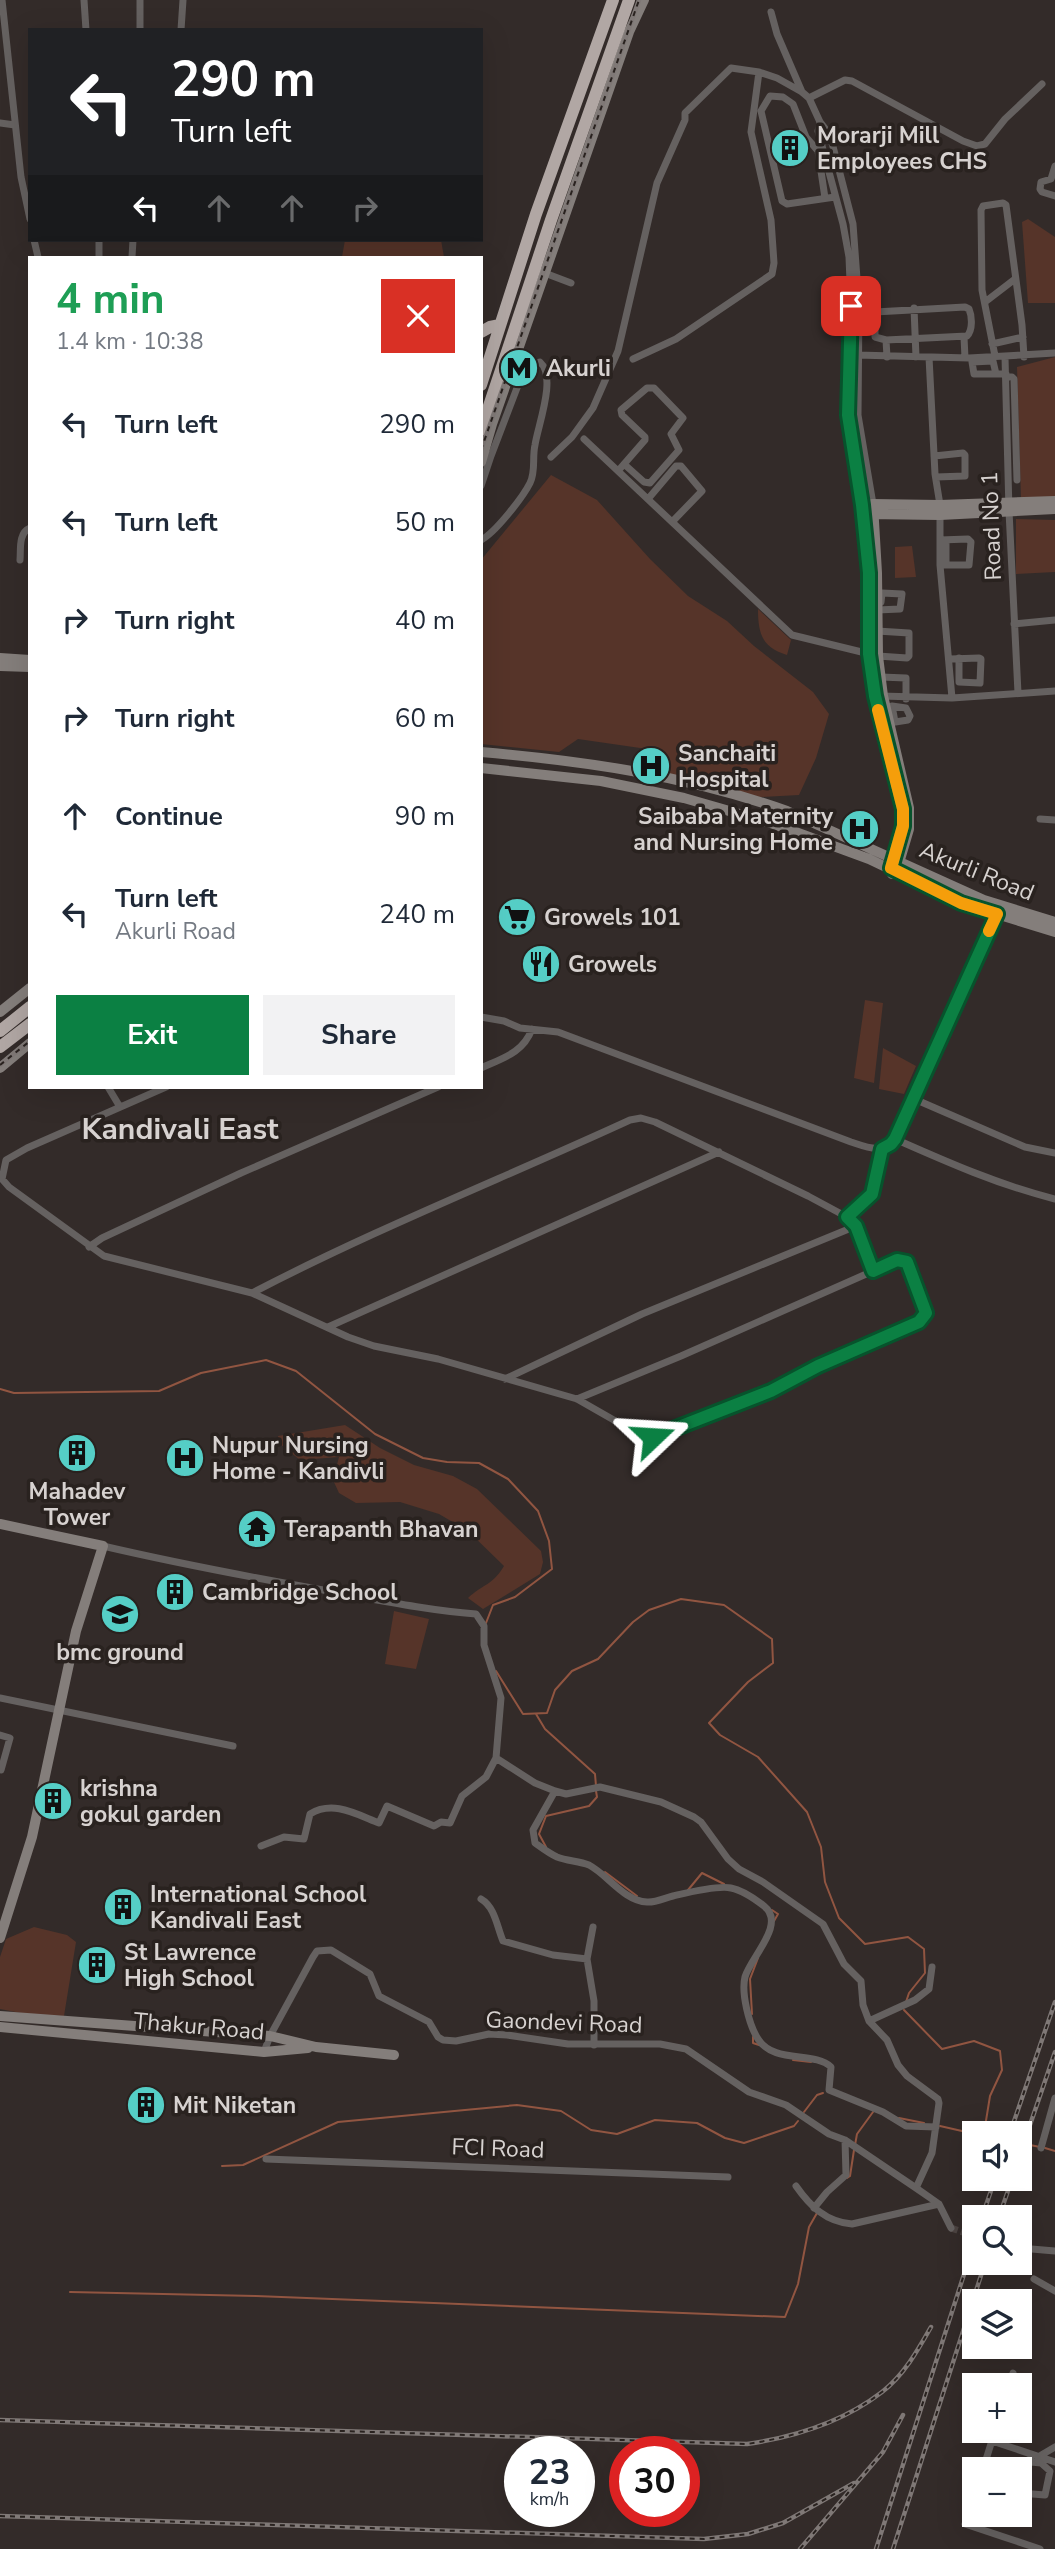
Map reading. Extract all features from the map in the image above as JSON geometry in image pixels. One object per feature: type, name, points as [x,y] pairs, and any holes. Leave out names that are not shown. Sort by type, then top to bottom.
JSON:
[{"type":"highway","points":[[483,379],[536,214],[612,0]]},
{"type":"highway","points":[[483,425],[550,243],[629,0]]},
{"type":"highway","points":[[483,331],[500,325]]},
{"type":"highway","points":[[0,1031],[28,1009]]},
{"type":"highway","points":[[0,1047],[28,1026]]},
{"type":"street","points":[[2,0],[21,177],[28,210]]},
{"type":"street","points":[[84,0],[86,28]]},
{"type":"street","points":[[140,0],[140,28]]},
{"type":"street","points":[[181,28],[183,0]]},
{"type":"street","points":[[563,204],[629,32],[644,0]]},
{"type":"street","points":[[771,12],[777,34],[806,95],[830,135],[853,223],[859,306],[858,415],[879,610],[874,655],[881,677],[879,696],[892,723]]},
{"type":"street","points":[[551,457],[572,438],[593,408],[618,351],[657,183],[685,120],[685,113],[731,68],[777,78],[806,95]]},
{"type":"street","points":[[633,359],[676,339],[768,277],[774,270],[771,219],[751,132],[759,72]]},
{"type":"street","points":[[806,95],[845,80],[852,81],[976,146],[985,144],[1005,119],[1042,84]]},
{"type":"street","points":[[825,198],[818,151],[808,139],[793,104],[776,95],[768,97],[761,111],[782,201],[787,204],[835,197]]},
{"type":"street","points":[[820,122],[818,131],[849,257],[851,294],[848,415],[868,510],[869,573],[879,696],[903,798],[909,808],[909,830],[896,865]]},
{"type":"street","points":[[0,123],[15,125]]},
{"type":"street","points":[[808,139],[830,135]]},
{"type":"street","points":[[1055,166],[1051,179],[1041,182],[1040,189],[1055,196]]},
{"type":"street","points":[[829,174],[839,172]]},
{"type":"street","points":[[995,356],[982,290],[983,206],[1003,203],[1006,205],[1024,356]]},
{"type":"street","points":[[843,224],[853,223]]},
{"type":"street","points":[[485,457],[492,424],[540,272],[571,283]]},
{"type":"street","points":[[985,302],[1015,279]]},
{"type":"street","points":[[965,307],[971,314],[970,333],[964,337],[886,340],[875,337],[873,314],[914,308],[965,307]]},
{"type":"street","points":[[914,308],[916,358]]},
{"type":"street","points":[[964,337],[965,358]]},
{"type":"street","points":[[992,344],[1023,337]]},
{"type":"street","points":[[886,340],[887,358]]},
{"type":"street","points":[[849,355],[965,358],[1055,353]]},
{"type":"street","points":[[929,357],[952,698]]},
{"type":"street","name":"Road No 1","points":[[1005,357],[1013,427],[1009,506],[1018,693]]},
{"type":"street","points":[[483,538],[506,516],[529,485],[533,474],[534,448],[546,398],[547,373],[540,362],[527,368],[520,380],[485,457]]},
{"type":"street","points":[[996,374],[1014,379],[1016,405],[1013,427]]},
{"type":"street","points":[[584,439],[621,468],[644,482],[650,482],[657,477],[679,450],[671,434],[682,418],[654,388],[647,387],[621,410],[622,415],[645,440],[621,468]]},
{"type":"street","points":[[937,457],[963,453],[966,473],[965,476],[937,476]]},
{"type":"street","points":[[648,499],[676,466],[681,466],[702,491],[675,519]]},
{"type":"street","points":[[1013,467],[1017,480]]},
{"type":"street","points":[[621,468],[648,499],[675,519],[792,635],[874,655],[909,656],[909,633],[877,631]]},
{"type":"street","points":[[868,510],[940,510],[1055,500]]},
{"type":"street","points":[[1009,506],[1055,509]]},
{"type":"street","points":[[20,560],[22,535],[28,530]]},
{"type":"street","points":[[943,540],[968,538],[971,542],[969,565],[943,565]]},
{"type":"street","points":[[1014,624],[1055,620]]},
{"type":"street","points":[[0,658],[28,660]]},
{"type":"street","points":[[950,659],[959,658],[981,659],[980,683],[959,682],[959,658]]},
{"type":"street","points":[[0,666],[28,667]]},
{"type":"street","points":[[881,677],[906,678],[903,701],[910,719],[892,723]]},
{"type":"street","points":[[879,696],[903,701],[1055,691]]},
{"type":"street","points":[[903,701],[892,706],[903,798]]},
{"type":"street","name":"Akurli Road","points":[[483,752],[591,763],[744,797],[787,811],[896,865],[961,903],[1055,922]]},
{"type":"street","name":"Akurli Road","points":[[483,768],[601,781],[684,798],[771,823],[896,865]]},
{"type":"street","points":[[1040,819],[1055,820]]},
{"type":"street","points":[[483,1017],[558,1032],[851,1142],[882,1149],[895,1139],[998,909]]},
{"type":"street","name":"Akurli Road","points":[[998,909],[1055,932]]},
{"type":"street","points":[[0,1012],[28,990]]},
{"type":"street","points":[[483,1067],[517,1052],[527,1042],[532,1029]]},
{"type":"street","points":[[0,1068],[28,1045]]},
{"type":"street","points":[[109,1089],[120,1107]]},
{"type":"street","points":[[161,1089],[27,1148],[6,1160],[2,1179],[9,1187],[104,1256],[252,1293],[374,1346],[439,1359],[577,1399],[640,1435],[653,1437],[771,1391],[818,1366],[919,1322],[926,1313],[907,1262],[897,1260],[577,1399]]},
{"type":"street","points":[[89,1247],[102,1238],[228,1179],[433,1089]]},
{"type":"street","points":[[912,1098],[1025,1147],[1055,1153]]},
{"type":"street","points":[[252,1293],[304,1266],[465,1192],[630,1120],[641,1118],[719,1152],[847,1217],[856,1226],[873,1271]]},
{"type":"street","points":[[895,1139],[958,1167],[1023,1191],[1055,1199]]},
{"type":"street","points":[[847,1217],[872,1194],[882,1149]]},
{"type":"street","points":[[328,1327],[719,1152]]},
{"type":"street","points":[[505,1379],[642,1314],[856,1226]]},
{"type":"street","points":[[0,1524],[158,1559],[443,1611],[476,1614],[484,1626],[484,1645],[501,1698],[495,1758],[486,1777],[462,1796],[450,1823],[441,1822],[434,1826],[387,1806],[379,1823],[349,1811],[331,1808],[316,1810],[310,1814],[304,1839],[284,1837],[261,1846]]},
{"type":"street","points":[[0,1938],[32,1837],[76,1631],[103,1546]]},
{"type":"street","points":[[0,1698],[233,1746]]},
{"type":"street","points":[[0,1735],[10,1738],[1,1770]]},
{"type":"street","points":[[495,1758],[535,1783],[555,1791],[566,1794],[596,1788],[682,1809],[694,1817],[739,1869],[763,1882],[819,1921],[844,1965],[861,1981],[863,2005],[869,2021],[887,2040],[898,2065],[907,2076],[938,2099],[932,2154],[916,2188]]},
{"type":"street","points":[[555,1791],[533,1830],[535,1843],[556,1857],[587,1865],[630,1897],[647,1902],[729,1887],[767,1908],[771,1916],[769,1932],[746,1974],[743,1988],[748,2018],[759,2041],[790,2057],[825,2062],[831,2067],[829,2090],[883,2112],[906,2126],[936,2127]]},
{"type":"street","points":[[481,1899],[492,1909],[503,1941],[543,1953],[587,1959]]},
{"type":"street","points":[[593,1927],[587,1959],[594,2001],[594,2045]]},
{"type":"street","name":"Gaondevi Road","points":[[270,2036],[317,1951],[331,1950],[370,1974],[379,1996],[429,2022],[438,2037],[443,2040],[489,2034],[568,2044],[660,2044],[686,2049],[749,2092],[786,2105],[829,2134],[845,2140],[939,2204],[951,2228]]},
{"type":"street","points":[[869,2021],[915,2000],[929,1989],[932,1967]]},
{"type":"street","name":"Thakur Road","points":[[0,2016],[270,2036],[316,2047],[394,2055]]},
{"type":"street","points":[[79,2035],[82,2023]]},
{"type":"street","name":"Thakur Road","points":[[0,2027],[264,2052],[316,2047]]},
{"type":"street","points":[[264,2052],[270,2036]]},
{"type":"street","points":[[1041,2148],[1052,2122],[1055,2098]]},
{"type":"street","points":[[818,2211],[827,2192],[846,2175],[845,2140]]},
{"type":"street","name":"FCI Road","points":[[266,2159],[728,2177]]},
{"type":"street","points":[[796,2186],[818,2211],[852,2224],[939,2204]]},
{"type":"street","points":[[1032,2249],[1055,2251]]},
{"type":"street","points":[[1034,2279],[1055,2291]]},
{"type":"street","points":[[997,2443],[1033,2458],[1050,2471],[1045,2496],[1032,2494]]},
{"type":"street","points":[[1033,2458],[1055,2447]]},
{"type":"street","points":[[1033,2458],[1055,2462]]},
{"type":"street","points":[[974,2527],[1040,2549]]},
{"type":"shaded area","points":[[1028,219],[1055,237],[1055,303],[1028,303],[1022,222]]},
{"type":"shaded area","points":[[345,242],[441,242],[444,256],[342,256]]},
{"type":"shaded area","points":[[1055,357],[1055,498],[1021,499],[1017,367]]},
{"type":"shaded area","points":[[551,475],[597,500],[650,559],[688,596],[727,621],[813,692],[829,714],[816,758],[799,795],[760,797],[670,777],[654,750],[578,739],[559,752],[483,744],[483,558]]},
{"type":"shaded area","points":[[1016,519],[1055,520],[1055,572],[1016,574]]},
{"type":"shaded area","points":[[912,546],[916,577],[895,578],[895,547]]},
{"type":"shaded area","points":[[758,609],[791,640],[787,655],[772,648],[763,638]]},
{"type":"shaded area","points":[[865,1000],[883,1003],[874,1083],[854,1078]]},
{"type":"shaded area","points":[[883,1048],[916,1066],[904,1094],[879,1089]]},
{"type":"shaded area","points":[[345,1425],[380,1448],[414,1465],[453,1476],[477,1489],[541,1551],[543,1562],[540,1574],[483,1609],[468,1598],[492,1581],[504,1566],[468,1531],[439,1514],[400,1502],[356,1503],[339,1493],[333,1480],[339,1457],[300,1460],[279,1443],[278,1436]]},
{"type":"shaded area","points":[[394,1611],[429,1619],[416,1669],[385,1664]]},
{"type":"shaded area","points":[[34,1927],[67,1935],[76,1942],[64,2016],[26,2014],[0,2009],[0,1957],[6,1939]]},
{"type":"waterway","points":[[0,1389],[14,1393],[159,1391],[201,1373],[266,1360],[296,1371],[375,1434],[423,1458],[479,1463],[508,1479],[538,1511],[549,1541],[552,1569],[515,1597],[493,1605],[486,1623]]},
{"type":"waterway","points":[[496,1671],[523,1714],[547,1713],[555,1690],[572,1671],[598,1659],[633,1622],[649,1610],[681,1599],[724,1605],[772,1639],[773,1663],[748,1682],[709,1723],[720,1735],[758,1757],[807,1812],[821,1847],[825,1882],[839,1918],[865,1944],[908,1937],[924,1949],[925,1973],[909,1993],[906,2002]]},
{"type":"waterway","points":[[536,1714],[545,1729],[595,1774],[596,1786]]},
{"type":"waterway","points":[[546,1847],[539,1834],[546,1816],[589,1806],[597,1797],[596,1791]]},
{"type":"waterway","points":[[605,1872],[637,1896]]},
{"type":"waterway","points":[[688,1890],[702,1873],[724,1884]]},
{"type":"waterway","points":[[772,1910],[778,1914],[774,1921]]},
{"type":"waterway","points":[[752,2014],[750,1979],[758,1958]]},
{"type":"waterway","points":[[904,2010],[942,2049],[974,2041],[1000,2051],[1002,2070],[990,2096],[986,2121]]},
{"type":"waterway","points":[[753,2037],[753,2043],[759,2045]]},
{"type":"waterway","points":[[793,2060],[811,2062]]},
{"type":"waterway","points":[[804,2112],[817,2095],[823,2093]]},
{"type":"waterway","points":[[222,2166],[243,2165],[338,2122],[517,2105],[561,2111],[591,2130],[617,2134],[655,2120],[697,2123],[725,2138],[744,2143],[794,2126],[798,2121]]},
{"type":"waterway","points":[[855,2145],[857,2134],[873,2112]]},
{"type":"waterway","points":[[899,2118],[924,2123]]},
{"type":"waterway","points":[[940,2126],[962,2131]]},
{"type":"waterway","points":[[1032,2145],[1040,2147]]},
{"type":"waterway","points":[[1045,2148],[1055,2151]]},
{"type":"waterway","points":[[847,2178],[850,2176],[854,2150]]},
{"type":"waterway","points":[[70,2292],[256,2296],[785,2317],[798,2284],[809,2227],[817,2213]]},
{"type":"tunnel","points":[[951,2228],[962,2232]]},
{"type":"railway","points":[[483,444],[639,0]]},
{"type":"railway","points":[[0,1065],[28,1043]]},
{"type":"railway","points":[[1014,2121],[1055,2002]]},
{"type":"railway","points":[[1031,2121],[1055,2052]]},
{"type":"railway","points":[[986,2205],[991,2191]]},
{"type":"railway","points":[[1003,2205],[1008,2191]]},
{"type":"railway","points":[[876,2549],[964,2275]]},
{"type":"railway","points":[[893,2549],[981,2275]]},
{"type":"railway","points":[[0,2420],[747,2444],[818,2427],[867,2403],[904,2370],[931,2327]]},
{"type":"railway","points":[[800,2549],[883,2452],[903,2415]]},
{"type":"railway","points":[[0,2516],[704,2539],[748,2534],[783,2523],[854,2483]]},
{"type":"slow traffic","points":[[878,710],[903,809],[903,826],[891,868],[961,903],[997,914],[989,931]]},
{"type":"place","name":"Morarji Mill Employees CHS","points":[[790,148]]},
{"type":"place","name":"Akurli","points":[[519,368]]},
{"type":"place","name":"Sanchaiti Hospital","points":[[651,766]]},
{"type":"place","name":"Saibaba Maternity and Nursing Home","points":[[860,829]]},
{"type":"place","name":"Growels 101","points":[[517,917]]},
{"type":"place","name":"Growels","points":[[541,964]]},
{"type":"place","name":"Mahadev Tower","points":[[77,1453]]},
{"type":"place","name":"Nupur Nursing Home - Kandivli","points":[[185,1458]]},
{"type":"place","name":"Terapanth Bhavan","points":[[257,1529]]},
{"type":"place","name":"Cambridge School","points":[[175,1592]]},
{"type":"place","name":"bmc ground","points":[[120,1614]]},
{"type":"place","name":"krishna gokul garden","points":[[53,1801]]},
{"type":"place","name":"International School Kandivali East","points":[[123,1907]]},
{"type":"place","name":"St Lawrence High School","points":[[97,1965]]},
{"type":"place","name":"Mit Niketan","points":[[146,2105]]},
{"type":"district","name":"Kandivali East","points":[[180,1129]]},
{"type":"route","points":[[653,1437],[771,1391],[818,1366],[919,1322],[926,1313],[907,1262],[897,1260],[873,1271],[856,1226],[847,1217],[872,1194],[882,1149],[895,1139],[997,914],[961,903],[891,868],[903,826],[903,809],[875,696],[869,654],[869,573],[848,415],[851,306]]}]
